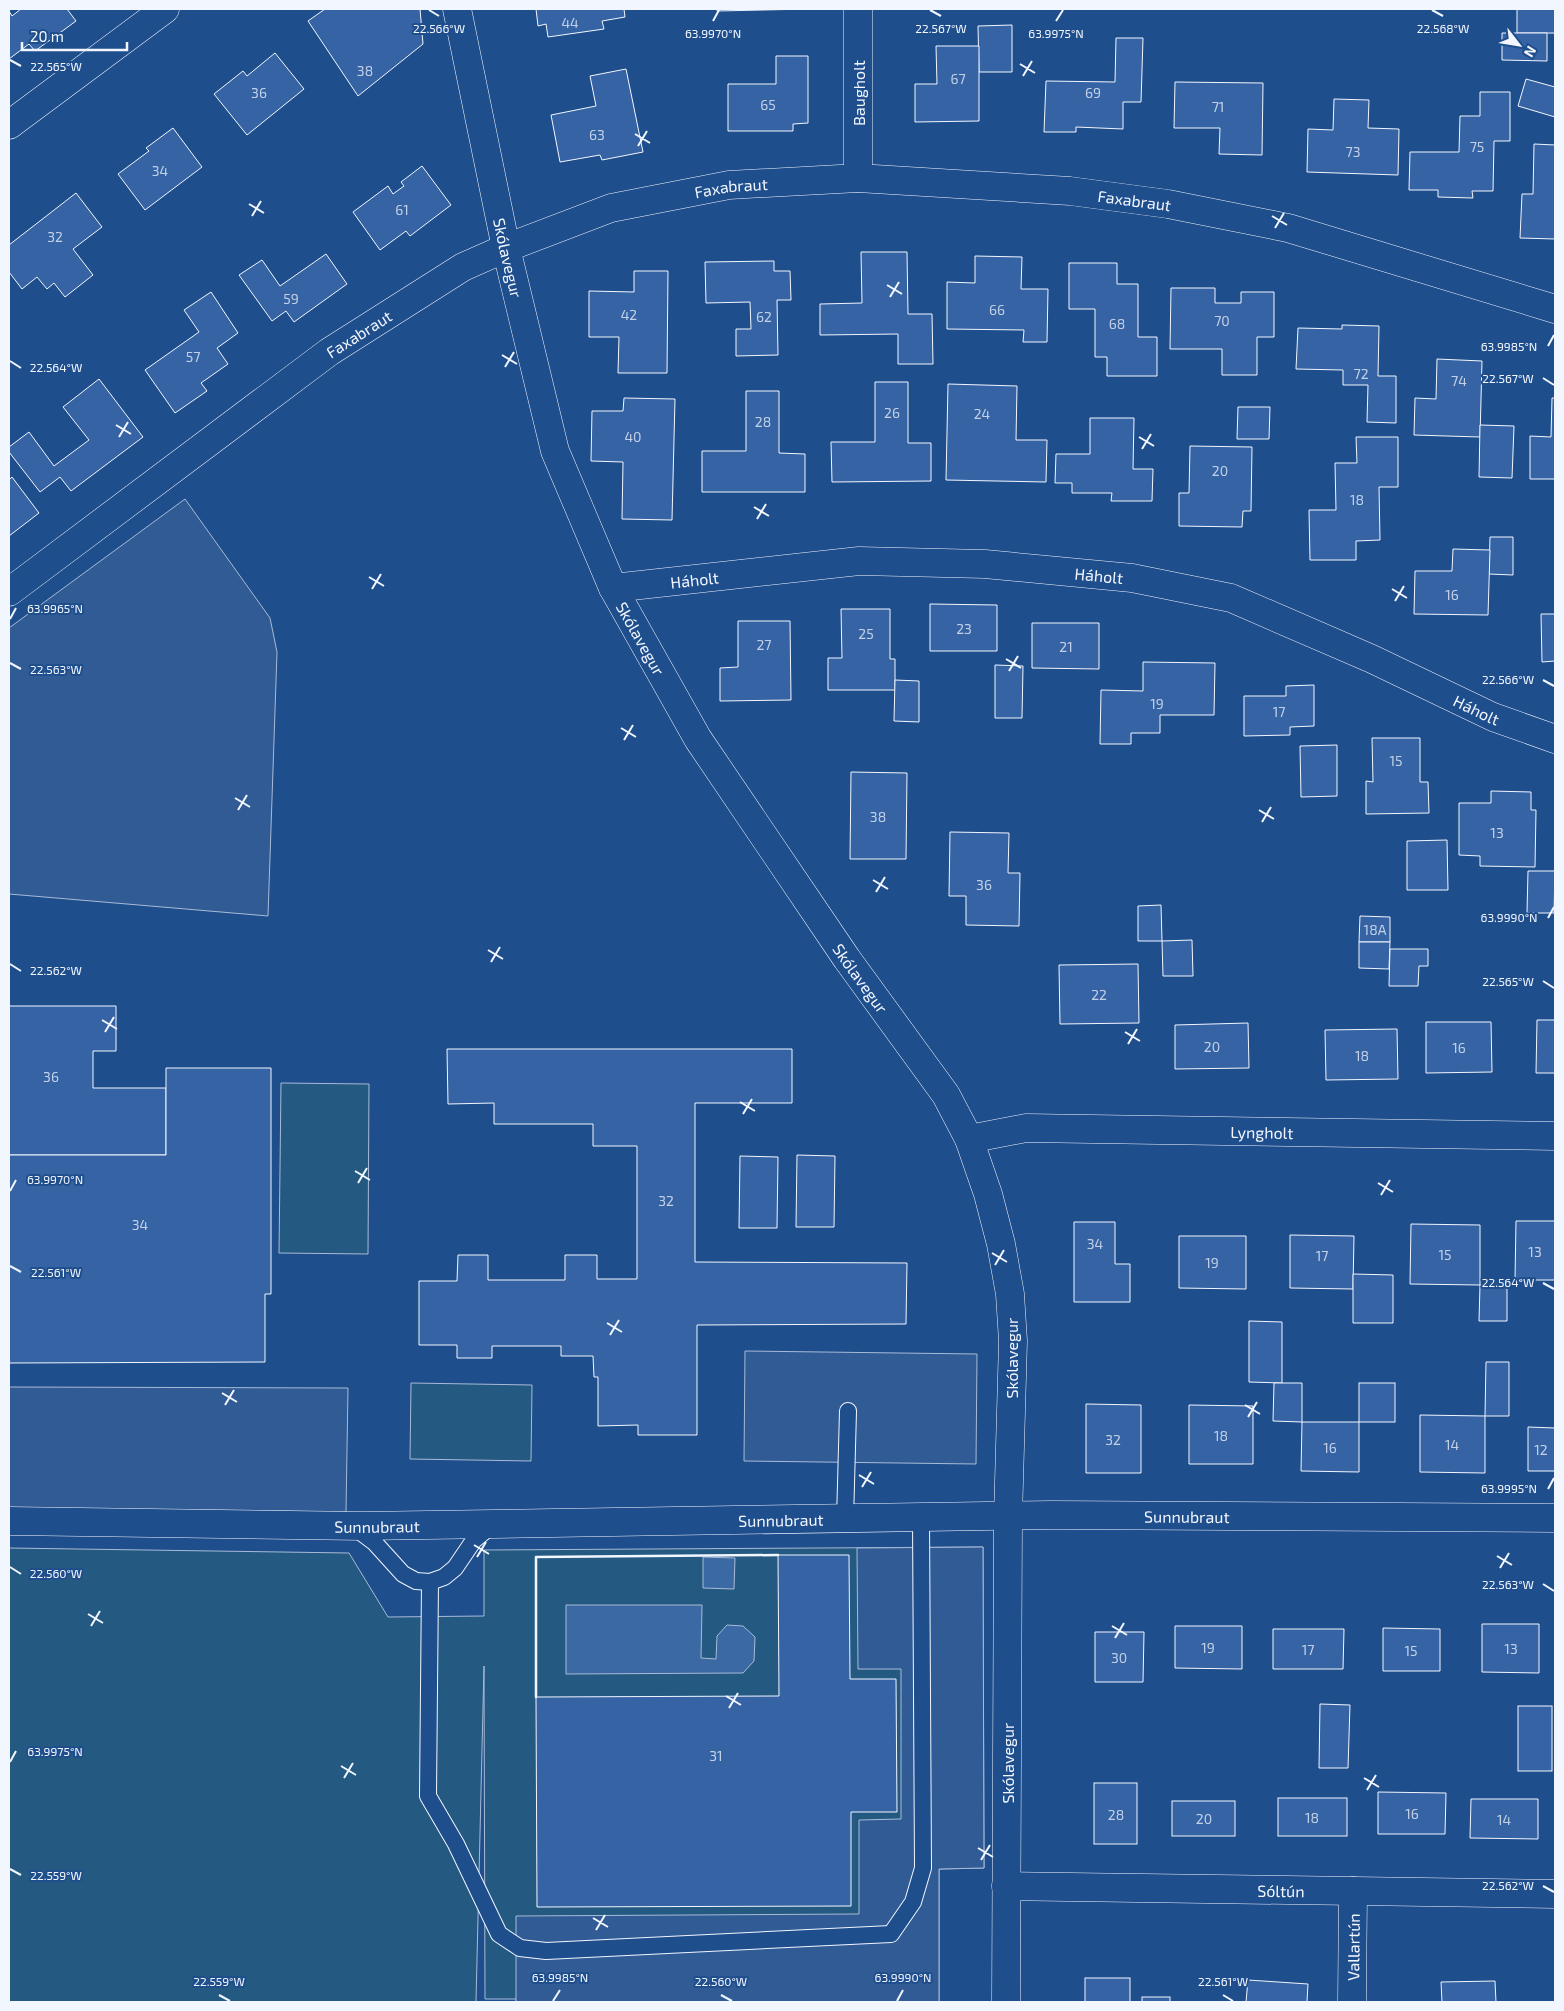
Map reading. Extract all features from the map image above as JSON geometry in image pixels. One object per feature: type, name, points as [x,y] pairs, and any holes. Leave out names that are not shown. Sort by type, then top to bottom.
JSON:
[{"type":"street","points":[[9,125],[165,9]]},
{"type":"street","name":"Skólavegur","points":[[458,9],[506,248],[555,451],[613,588],[698,740],[847,960],[946,1095],[970,1139],[988,1194],[1001,1244],[1010,1294],[1013,1341],[1008,1517],[1006,2002]]},
{"type":"street","name":"Baugholt","points":[[858,9],[858,178]]},
{"type":"street","name":"Faxabraut","points":[[9,592],[329,352],[463,267],[506,248],[610,208],[729,185],[858,178],[1070,191],[1168,204],[1288,228],[1555,309]]},
{"type":"street","name":"Háholt","points":[[613,588],[859,561],[985,564],[1132,578],[1231,598],[1372,659],[1493,717],[1555,739]]},
{"type":"street","name":"Lyngholt","points":[[970,1139],[1026,1128],[1555,1136]]},
{"type":"street","name":"Sunnubraut","points":[[9,1521],[352,1526],[845,1520],[1052,1515],[1555,1518]]},
{"type":"street","name":"Sóltún","points":[[1006,1886],[1555,1894]]},
{"type":"street","name":"Vallartún","points":[[1352,2002],[1353,1891]]},
{"type":"lane","points":[[845,1520],[848,1411]]},
{"type":"lane","points":[[430,1582],[428,1796],[456,1844],[499,1934],[520,1948],[546,1952],[891,1934],[913,1902],[923,1868],[922,1518]]},
{"type":"lane","points":[[352,1526],[374,1542],[403,1574],[416,1580],[430,1582],[444,1577],[455,1568],[474,1540],[494,1524]]},
{"type":"shaded area","points":[[185,499],[270,618],[277,652],[268,916],[9,894],[9,628]]},
{"type":"shaded area","points":[[281,1083],[369,1084],[368,1254],[279,1253]]},
{"type":"shaded area","points":[[745,1351],[977,1354],[976,1464],[744,1461]]},
{"type":"shaded area","points":[[411,1383],[532,1385],[531,1461],[410,1459]]},
{"type":"shaded area","points":[[9,1387],[348,1388],[346,1512],[9,1508]]},
{"type":"shaded area","points":[[983,1547],[984,1868],[939,1869],[939,2002],[516,2002],[516,1999],[485,1999],[484,1666],[476,2002],[9,2002],[9,1548],[349,1553],[388,1617],[484,1616],[484,1550]]},
{"type":"shaded area","points":[[983,1547],[984,1868],[939,1869],[939,2002],[516,2002],[516,1916],[859,1914],[859,1820],[901,1819],[901,1669],[858,1669],[857,1548]]},
{"type":"shaded area","points":[[703,1557],[735,1558],[734,1589],[703,1588]]},
{"type":"shaded area","points":[[566,1605],[702,1605],[701,1658],[716,1659],[717,1636],[727,1625],[743,1626],[755,1637],[754,1661],[743,1673],[566,1674]]},
{"type":"building","points":[[21,9],[67,9],[76,21],[35,51],[29,44],[9,59],[9,11],[12,16]]},
{"type":"building","points":[[325,9],[420,9],[423,44],[358,96],[308,21]]},
{"type":"building","points":[[536,9],[624,9],[625,17],[602,21],[604,29],[548,37],[546,24],[538,26]]},
{"type":"building","points":[[717,9],[809,9],[717,11]]},
{"type":"building","points":[[1517,9],[1555,9],[1555,33],[1517,33]]},
{"type":"building","points":[[1012,25],[1012,72],[979,72],[978,26]]},
{"type":"building","points":[[1502,33],[1547,33],[1547,61],[1502,60]]},
{"type":"building","points":[[1116,38],[1143,38],[1141,102],[1123,102],[1123,129],[1076,127],[1076,132],[1044,132],[1046,81],[1115,82]]},
{"type":"building","points":[[936,46],[979,46],[979,121],[915,122],[915,84],[937,84]]},
{"type":"building","points":[[275,53],[304,89],[247,135],[214,94],[243,71],[247,76]]},
{"type":"building","points":[[776,56],[808,56],[808,123],[793,124],[793,131],[728,131],[728,84],[776,84]]},
{"type":"building","points":[[626,69],[643,152],[602,160],[600,155],[560,162],[551,115],[596,106],[590,76]]},
{"type":"building","points":[[1526,79],[1555,87],[1555,117],[1518,106]]},
{"type":"building","points":[[1175,82],[1263,83],[1262,155],[1219,154],[1220,128],[1174,128]]},
{"type":"building","points":[[1480,92],[1510,92],[1510,141],[1494,141],[1493,191],[1472,191],[1473,198],[1438,197],[1438,190],[1409,190],[1410,152],[1459,152],[1460,116],[1480,116]]},
{"type":"building","points":[[1334,99],[1369,100],[1368,128],[1399,129],[1398,175],[1307,172],[1308,129],[1333,130]]},
{"type":"building","points":[[173,128],[202,167],[145,210],[118,174],[149,151],[146,148]]},
{"type":"building","points":[[1534,144],[1555,145],[1555,239],[1520,238],[1522,194],[1533,194]]},
{"type":"building","points":[[422,166],[451,205],[410,236],[406,231],[380,250],[353,212],[388,186],[393,194],[404,186],[401,182]]},
{"type":"building","points":[[76,193],[102,227],[73,249],[93,275],[65,297],[54,283],[47,289],[37,277],[22,289],[9,272],[9,245]]},
{"type":"building","points":[[861,252],[907,252],[908,314],[932,314],[933,364],[898,364],[898,334],[820,335],[820,304],[862,303]]},
{"type":"building","points":[[326,254],[347,284],[294,322],[286,311],[272,321],[239,275],[262,260],[280,286]]},
{"type":"building","points":[[975,256],[1022,257],[1021,289],[1048,289],[1047,342],[1023,342],[1024,330],[947,329],[947,282],[975,283]]},
{"type":"building","points":[[774,261],[774,271],[790,271],[791,300],[777,300],[778,355],[736,356],[736,329],[751,329],[750,302],[706,303],[705,262]]},
{"type":"building","points":[[1069,263],[1117,263],[1117,284],[1138,284],[1138,337],[1157,337],[1157,376],[1107,376],[1107,357],[1095,357],[1095,309],[1069,309]]},
{"type":"building","points":[[634,271],[668,271],[667,373],[618,373],[619,337],[589,337],[589,291],[634,292]]},
{"type":"building","points":[[1171,288],[1215,288],[1215,303],[1241,303],[1241,292],[1274,292],[1274,337],[1257,337],[1257,375],[1222,375],[1222,349],[1170,349]]},
{"type":"building","points":[[211,292],[238,333],[217,348],[228,364],[201,383],[207,391],[175,413],[145,370],[199,332],[184,310]]},
{"type":"building","points":[[1342,325],[1379,326],[1378,376],[1396,376],[1396,423],[1367,422],[1368,385],[1343,385],[1343,370],[1296,369],[1298,328],[1342,329]]},
{"type":"building","points":[[1437,359],[1482,361],[1480,437],[1414,435],[1415,398],[1436,399]]},
{"type":"building","points":[[99,379],[143,437],[71,491],[60,477],[40,492],[9,452],[9,447],[29,432],[54,466],[89,440],[63,407]]},
{"type":"building","points":[[875,382],[908,382],[908,443],[931,443],[931,481],[832,482],[831,442],[875,442]]},
{"type":"building","points":[[948,384],[1017,386],[1016,440],[1047,440],[1046,482],[946,480]]},
{"type":"building","points":[[746,391],[779,391],[779,453],[805,454],[805,492],[702,492],[702,451],[746,451]]},
{"type":"building","points":[[624,398],[675,399],[672,520],[622,519],[623,462],[591,461],[592,411],[623,411]]},
{"type":"building","points":[[1552,398],[1555,398],[1555,479],[1530,479],[1530,436],[1551,437]]},
{"type":"building","points":[[1238,407],[1270,407],[1269,439],[1237,439]]},
{"type":"building","points":[[1090,418],[1134,418],[1133,469],[1153,469],[1152,501],[1111,501],[1112,493],[1072,493],[1072,483],[1055,483],[1056,454],[1090,454]]},
{"type":"building","points":[[1480,425],[1514,426],[1512,478],[1479,477]]},
{"type":"building","points":[[1356,437],[1398,437],[1398,487],[1379,487],[1380,540],[1356,541],[1356,560],[1310,560],[1309,510],[1336,510],[1335,463],[1357,463]]},
{"type":"building","points":[[1190,446],[1252,447],[1251,511],[1243,511],[1242,527],[1179,526],[1179,493],[1189,493]]},
{"type":"building","points":[[12,477],[39,513],[9,536],[9,480]]},
{"type":"building","points":[[1490,537],[1513,537],[1513,575],[1489,574]]},
{"type":"building","points":[[1453,549],[1490,550],[1488,615],[1414,614],[1415,571],[1452,571]]},
{"type":"building","points":[[930,604],[997,605],[997,651],[930,651]]},
{"type":"building","points":[[841,609],[890,609],[890,659],[895,659],[895,690],[828,690],[828,658],[842,658]]},
{"type":"building","points":[[1541,614],[1555,614],[1555,661],[1542,662]]},
{"type":"building","points":[[738,621],[790,621],[791,700],[720,701],[720,668],[738,667]]},
{"type":"building","points":[[1032,623],[1099,623],[1099,669],[1032,668]]},
{"type":"building","points":[[1143,662],[1215,663],[1214,715],[1160,715],[1160,733],[1131,733],[1131,744],[1100,744],[1101,690],[1143,691]]},
{"type":"building","points":[[995,665],[1023,666],[1022,718],[995,718]]},
{"type":"building","points":[[895,680],[919,681],[919,722],[894,721]]},
{"type":"building","points":[[1314,685],[1314,726],[1290,727],[1290,735],[1244,736],[1244,696],[1286,696],[1286,686]]},
{"type":"building","points":[[1372,738],[1420,738],[1420,782],[1428,782],[1429,813],[1366,814],[1366,781],[1373,782]]},
{"type":"building","points":[[1337,745],[1337,796],[1301,797],[1300,746]]},
{"type":"building","points":[[851,772],[907,773],[906,859],[850,859]]},
{"type":"building","points":[[1491,791],[1531,792],[1531,810],[1536,810],[1535,867],[1480,866],[1480,856],[1459,855],[1459,803],[1491,803]]},
{"type":"building","points":[[950,832],[1009,833],[1008,873],[1020,873],[1019,926],[966,925],[966,896],[949,896]]},
{"type":"building","points":[[1447,840],[1448,890],[1407,890],[1407,841]]},
{"type":"building","points":[[1528,871],[1555,871],[1554,913],[1527,913]]},
{"type":"building","points":[[1161,905],[1162,941],[1138,941],[1138,906]]},
{"type":"building","points":[[1360,916],[1390,917],[1390,942],[1359,942]]},
{"type":"building","points":[[1192,940],[1193,976],[1163,976],[1162,941]]},
{"type":"building","points":[[1359,942],[1390,942],[1389,969],[1359,968]]},
{"type":"building","points":[[1390,949],[1428,949],[1428,966],[1419,966],[1418,986],[1389,986]]},
{"type":"building","points":[[1138,964],[1139,1023],[1060,1024],[1059,965]]},
{"type":"building","points":[[9,1006],[116,1006],[116,1051],[93,1051],[93,1088],[166,1088],[166,1155],[9,1155]]},
{"type":"building","points":[[1537,1020],[1555,1020],[1555,1073],[1536,1073]]},
{"type":"building","points":[[1426,1022],[1491,1022],[1492,1072],[1426,1073]]},
{"type":"building","points":[[1248,1023],[1249,1068],[1175,1069],[1175,1025]]},
{"type":"building","points":[[1397,1029],[1398,1079],[1326,1080],[1325,1030]]},
{"type":"building","points":[[447,1049],[792,1049],[792,1103],[695,1103],[695,1262],[907,1263],[906,1324],[697,1325],[697,1435],[638,1435],[638,1425],[598,1426],[598,1377],[594,1377],[593,1356],[561,1356],[561,1346],[492,1346],[492,1358],[457,1358],[457,1345],[419,1345],[419,1281],[457,1281],[458,1255],[488,1255],[488,1280],[565,1280],[565,1255],[597,1255],[597,1279],[637,1279],[637,1146],[593,1146],[593,1124],[494,1124],[494,1103],[448,1104]]},
{"type":"building","points":[[166,1068],[271,1068],[271,1294],[265,1294],[265,1362],[9,1363],[9,1155],[166,1155]]},
{"type":"building","points":[[797,1155],[835,1156],[834,1227],[796,1227]]},
{"type":"building","points":[[740,1156],[778,1157],[777,1228],[739,1228]]},
{"type":"building","points":[[1516,1221],[1555,1221],[1555,1280],[1515,1280]]},
{"type":"building","points":[[1074,1222],[1115,1222],[1115,1264],[1130,1264],[1130,1302],[1074,1302]]},
{"type":"building","points":[[1411,1224],[1480,1225],[1480,1285],[1410,1284]]},
{"type":"building","points":[[1290,1235],[1354,1236],[1353,1289],[1290,1288]]},
{"type":"building","points":[[1179,1236],[1246,1236],[1246,1289],[1179,1288]]},
{"type":"building","points":[[1353,1274],[1393,1275],[1393,1323],[1353,1323]]},
{"type":"building","points":[[1507,1284],[1507,1321],[1479,1321],[1480,1285]]},
{"type":"building","points":[[1249,1321],[1282,1322],[1282,1383],[1249,1382]]},
{"type":"building","points":[[1486,1362],[1509,1362],[1509,1416],[1485,1416]]},
{"type":"building","points":[[1274,1383],[1302,1383],[1302,1422],[1273,1421]]},
{"type":"building","points":[[1359,1383],[1395,1383],[1395,1422],[1359,1422]]},
{"type":"building","points":[[1086,1404],[1141,1405],[1141,1473],[1086,1473]]},
{"type":"building","points":[[1189,1405],[1253,1406],[1253,1464],[1189,1464]]},
{"type":"building","points":[[1420,1415],[1485,1416],[1485,1473],[1420,1472]]},
{"type":"building","points":[[1302,1422],[1359,1422],[1359,1472],[1301,1471]]},
{"type":"building","points":[[1528,1427],[1555,1428],[1555,1471],[1528,1471]]},
{"type":"building","points":[[778,1555],[849,1555],[850,1679],[896,1679],[897,1812],[851,1812],[851,1906],[537,1907],[536,1697],[779,1696]]},
{"type":"building","points":[[1482,1624],[1539,1624],[1539,1673],[1482,1672]]},
{"type":"building","points":[[1175,1626],[1242,1626],[1242,1669],[1175,1668]]},
{"type":"building","points":[[1383,1628],[1440,1629],[1440,1671],[1383,1671]]},
{"type":"building","points":[[1273,1629],[1344,1629],[1343,1669],[1273,1669]]},
{"type":"building","points":[[1095,1632],[1144,1632],[1143,1682],[1095,1682]]},
{"type":"building","points":[[1320,1704],[1350,1705],[1348,1768],[1319,1768]]},
{"type":"building","points":[[1518,1706],[1552,1706],[1552,1771],[1518,1771]]},
{"type":"building","points":[[1094,1783],[1137,1783],[1137,1844],[1094,1844]]},
{"type":"building","points":[[1378,1792],[1446,1793],[1445,1834],[1378,1834]]},
{"type":"building","points":[[1278,1798],[1347,1798],[1347,1836],[1278,1836]]},
{"type":"building","points":[[1471,1799],[1538,1799],[1538,1839],[1470,1838]]},
{"type":"building","points":[[1172,1801],[1235,1801],[1235,1836],[1172,1836]]},
{"type":"building","points":[[1085,1978],[1130,1978],[1130,2002],[1085,2002]]},
{"type":"building","points":[[1248,1980],[1308,1984],[1307,2002],[1246,2002]]},
{"type":"building","points":[[1495,1981],[1496,2002],[1442,2002],[1441,1982]]},
{"type":"building","points":[[1142,1997],[1170,1997],[1170,2002],[1142,2002]]},
{"type":"wall","points":[[536,1697],[536,1557],[778,1555]]}]
